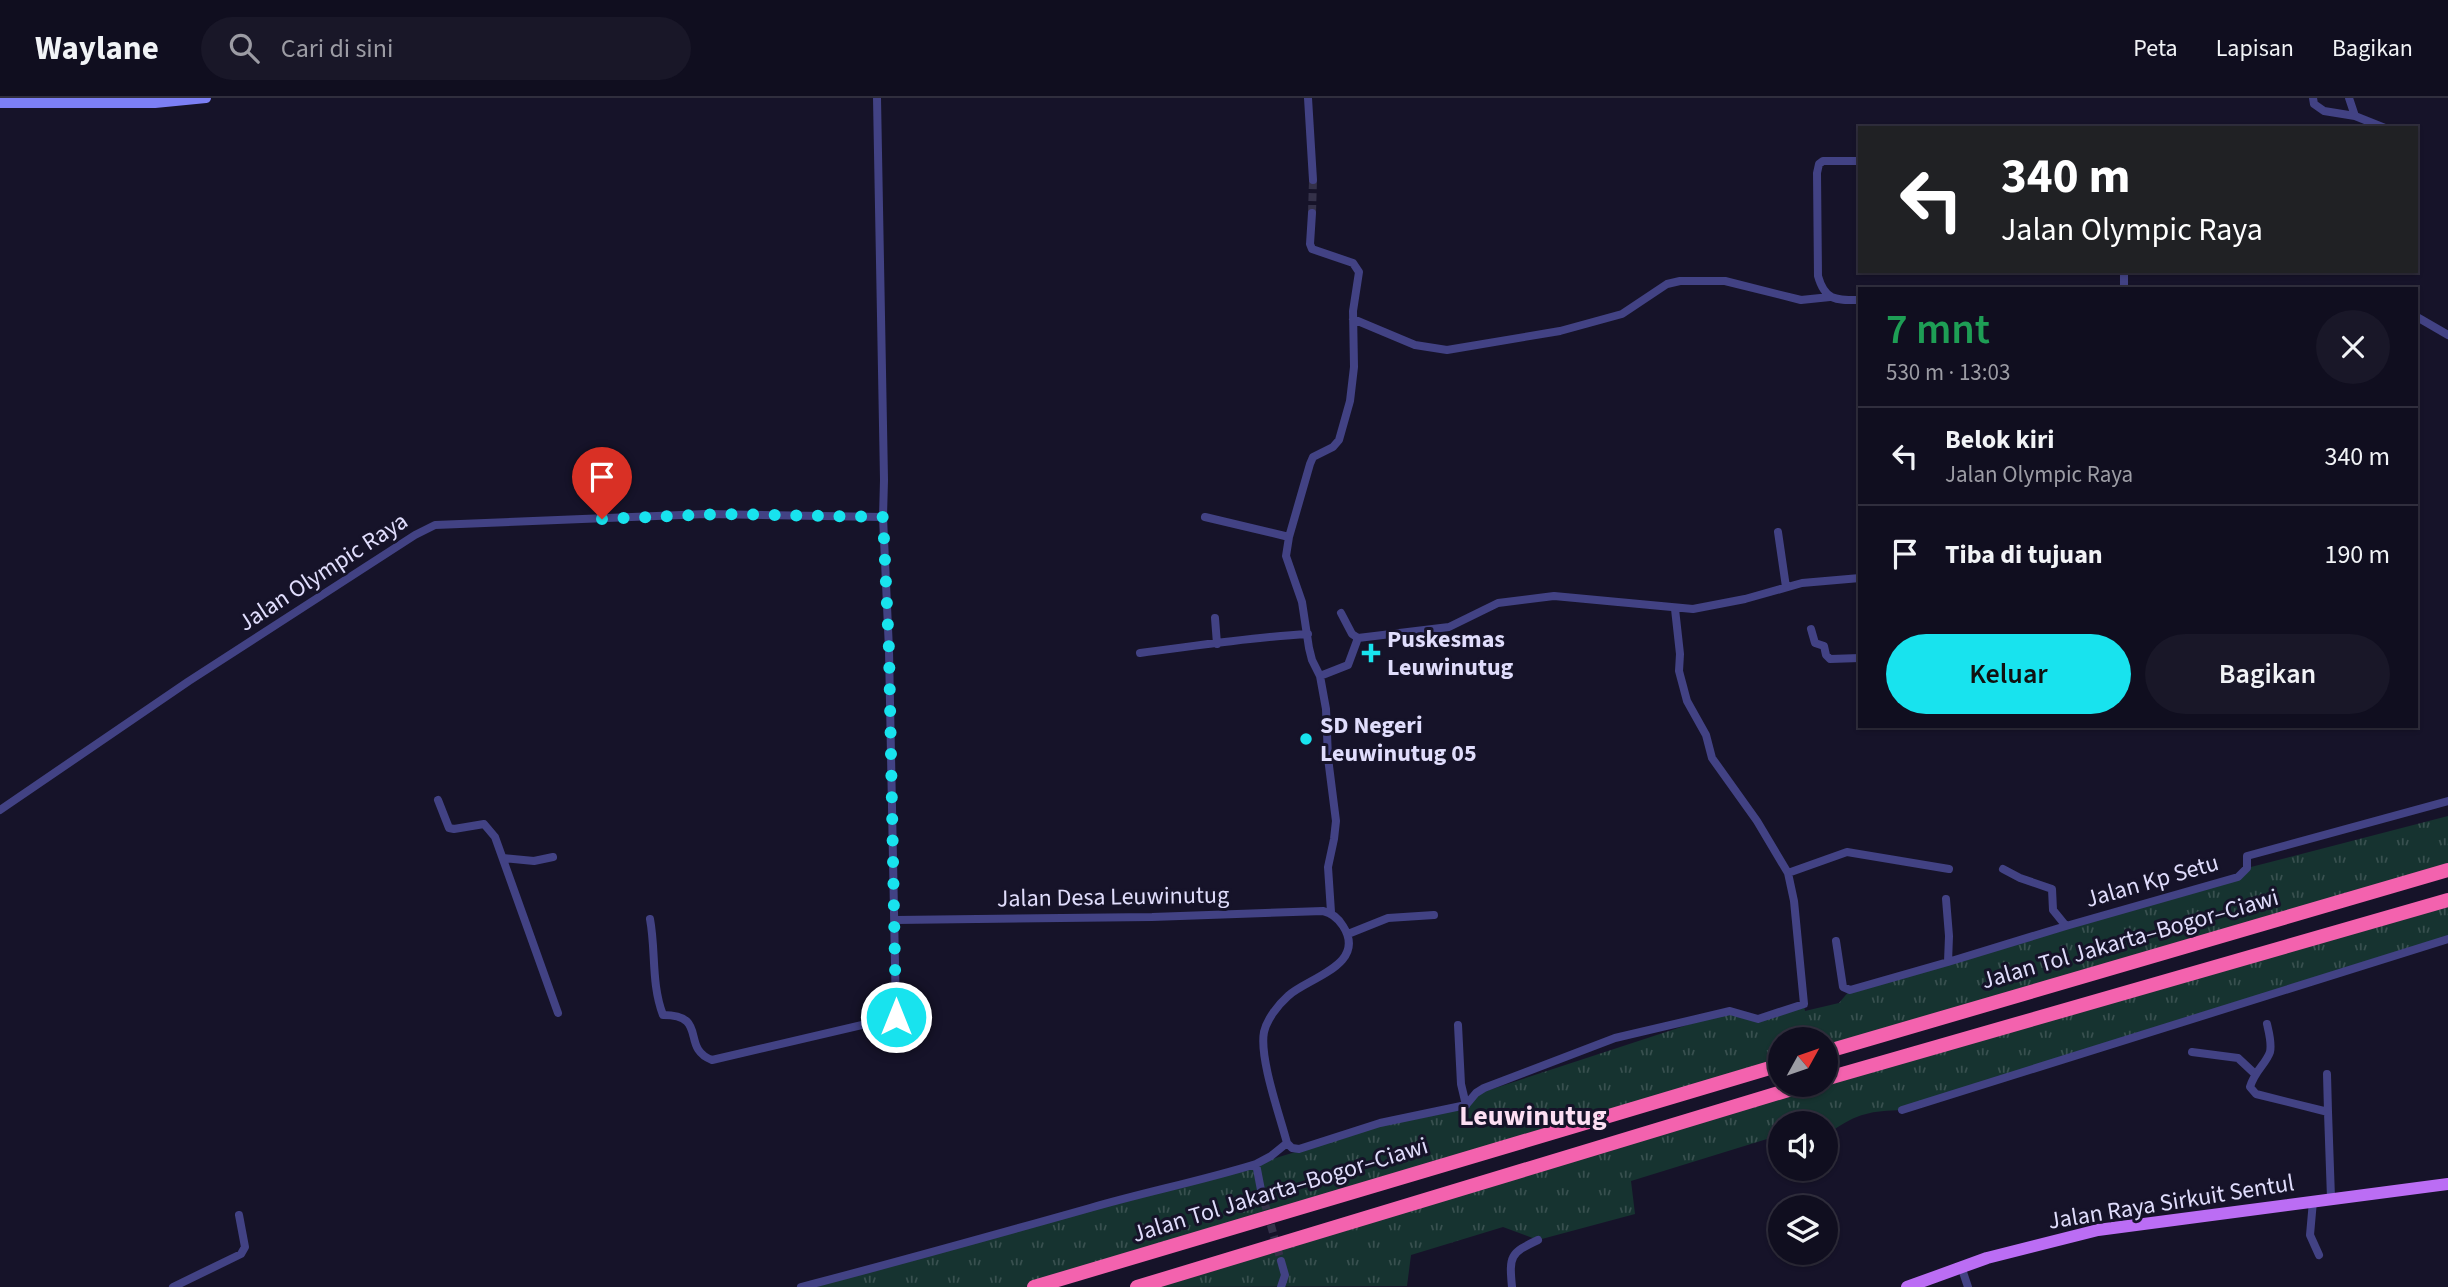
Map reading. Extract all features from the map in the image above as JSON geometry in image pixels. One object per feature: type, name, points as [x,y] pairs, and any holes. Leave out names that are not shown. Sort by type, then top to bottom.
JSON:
[{"type":"highway","name":"Jalan Tol Jakarta–Bogor–Ciawi","points":[[1838,1048],[2448,870]]},
{"type":"highway","name":"Jalan Tol Jakarta–Bogor–Ciawi","points":[[1838,1075],[2448,900]]},
{"type":"highway","name":"Jalan Tol Jakarta–Bogor–Ciawi","points":[[1034,1287],[1768,1069]]},
{"type":"highway","name":"Jalan Tol Jakarta–Bogor–Ciawi","points":[[1137,1287],[1768,1096]]},
{"type":"main road","name":"Jalan Raya Sirkuit Sentul","points":[[1907,1287],[1961,1266],[2054,1239],[2098,1230],[2448,1184]]},
{"type":"street","points":[[0,103],[155,103],[206,98]]},
{"type":"street","points":[[650,919],[655,947],[654,981],[663,1016],[676,1015],[686,1020],[693,1032],[697,1050],[702,1056],[712,1060],[896,1017],[889,650],[883,517],[877,98]]},
{"type":"street","points":[[1308,98],[1313,180]]},
{"type":"street","points":[[2313,98],[2314,104],[2319,108],[2355,116],[2380,126]]},
{"type":"street","points":[[2349,98],[2355,116]]},
{"type":"street","points":[[1830,297],[1822,292],[1818,276],[1819,164],[1823,161],[1858,161]]},
{"type":"street","points":[[1311,213],[1312,249],[1353,263],[1359,272],[1353,319],[1354,375],[1345,421],[1339,440],[1333,447],[1313,457],[1289,537],[1286,556],[1302,602],[1312,660],[1320,676],[1326,709],[1336,821],[1328,867],[1331,912],[1348,934],[1349,945],[1342,959],[1318,979],[1288,995],[1274,1012],[1264,1033],[1266,1061],[1287,1143],[1292,1148],[1299,1149],[1380,1123],[1466,1105],[1484,1088],[1615,1038],[1730,1011],[1758,1019],[1804,1004],[1794,901],[1788,873],[1757,821],[1712,758],[1706,735],[1687,701],[1679,671],[1675,609]]},
{"type":"street","points":[[1353,319],[1415,345],[1447,350],[1560,331],[1622,314],[1667,284],[1680,281],[1725,281],[1801,300],[1830,297],[1858,300]]},
{"type":"street","points":[[2418,318],[2448,335]]},
{"type":"street","name":"Jalan Olympic Raya","points":[[0,810],[189,681],[415,535],[435,525],[706,514],[883,517]]},
{"type":"street","points":[[1205,517],[1289,537]]},
{"type":"street","points":[[1778,532],[1786,587]]},
{"type":"street","points":[[1354,636],[1449,627],[1498,603],[1553,596],[1675,609],[1713,606],[1802,583],[1858,578]]},
{"type":"street","points":[[1320,676],[1348,665],[1354,636],[1341,612]]},
{"type":"street","points":[[1215,618],[1217,645]]},
{"type":"street","points":[[1811,629],[1815,643],[1824,646],[1826,656],[1830,659],[1858,658]]},
{"type":"street","points":[[1140,653],[1217,645],[1258,637],[1308,634]]},
{"type":"street","points":[[438,800],[449,828],[480,824],[487,826],[495,837],[558,1013]]},
{"type":"street","name":"Jalan Kp Setu","points":[[2003,869],[2052,889],[2053,910],[2066,926],[2238,877],[2247,867],[2247,856],[2448,801]]},
{"type":"street","points":[[1788,873],[1847,852],[1949,869]]},
{"type":"street","points":[[503,858],[534,862],[553,857]]},
{"type":"street","points":[[1946,899],[1948,962]]},
{"type":"street","name":"Jalan Desa Leuwinutug","points":[[895,920],[1331,912]]},
{"type":"street","points":[[1348,934],[1388,918],[1434,915]]},
{"type":"street","points":[[1836,941],[1843,986],[1850,990],[2066,926]]},
{"type":"street","points":[[1902,1110],[2448,939]]},
{"type":"street","points":[[2267,1024],[2271,1045],[2269,1056],[2254,1073],[2250,1087],[2256,1094],[2328,1112]]},
{"type":"street","points":[[1458,1025],[1461,1084],[1466,1105]]},
{"type":"street","points":[[2192,1052],[2238,1058],[2254,1073]]},
{"type":"street","points":[[2327,1074],[2331,1198]]},
{"type":"street","points":[[801,1287],[1204,1180],[1255,1164],[1287,1143]]},
{"type":"street","points":[[1255,1164],[1261,1190]]},
{"type":"street","points":[[2313,1201],[2310,1235],[2319,1255]]},
{"type":"street","points":[[173,1287],[241,1254],[245,1247],[239,1215]]},
{"type":"street","points":[[1511,1287],[1512,1256],[1520,1248],[1538,1240]]},
{"type":"street","points":[[1281,1261],[1285,1275],[1281,1287]]},
{"type":"street","points":[[1961,1266],[1968,1287]]},
{"type":"green space","points":[[2448,816],[2448,870],[1838,1048],[1838,1027],[1768,1027],[1768,1070],[1034,1287],[800,1287],[1204,1180],[1397,1121],[1466,1105],[1474,1095],[1730,1011],[1750,1019],[1804,1004],[1805,1011],[1839,1003],[1850,990],[2238,877],[2247,868]]},
{"type":"green space","points":[[2448,900],[2448,939],[1902,1110],[1865,1114],[1838,1127],[1838,1111],[1768,1111],[1768,1139],[1631,1181],[1635,1214],[1538,1240],[1503,1227],[1411,1255],[1407,1286],[1137,1287],[1769,1097],[1838,1097],[1838,1081]]},
{"type":"tunnel","points":[[1312,213],[1313,180]]},
{"type":"tunnel","points":[[1261,1190],[1281,1261]]},
{"type":"place","name":"Puskesmas Leuwinutug","points":[[1371,653]]},
{"type":"place","name":"SD Negeri Leuwinutug 05","points":[[1306,739]]},
{"type":"district","name":"Leuwinutug","points":[[1533,1116]]},
{"type":"route","points":[[602,519],[721,514],[883,517],[889,650],[896,1017]]}]
